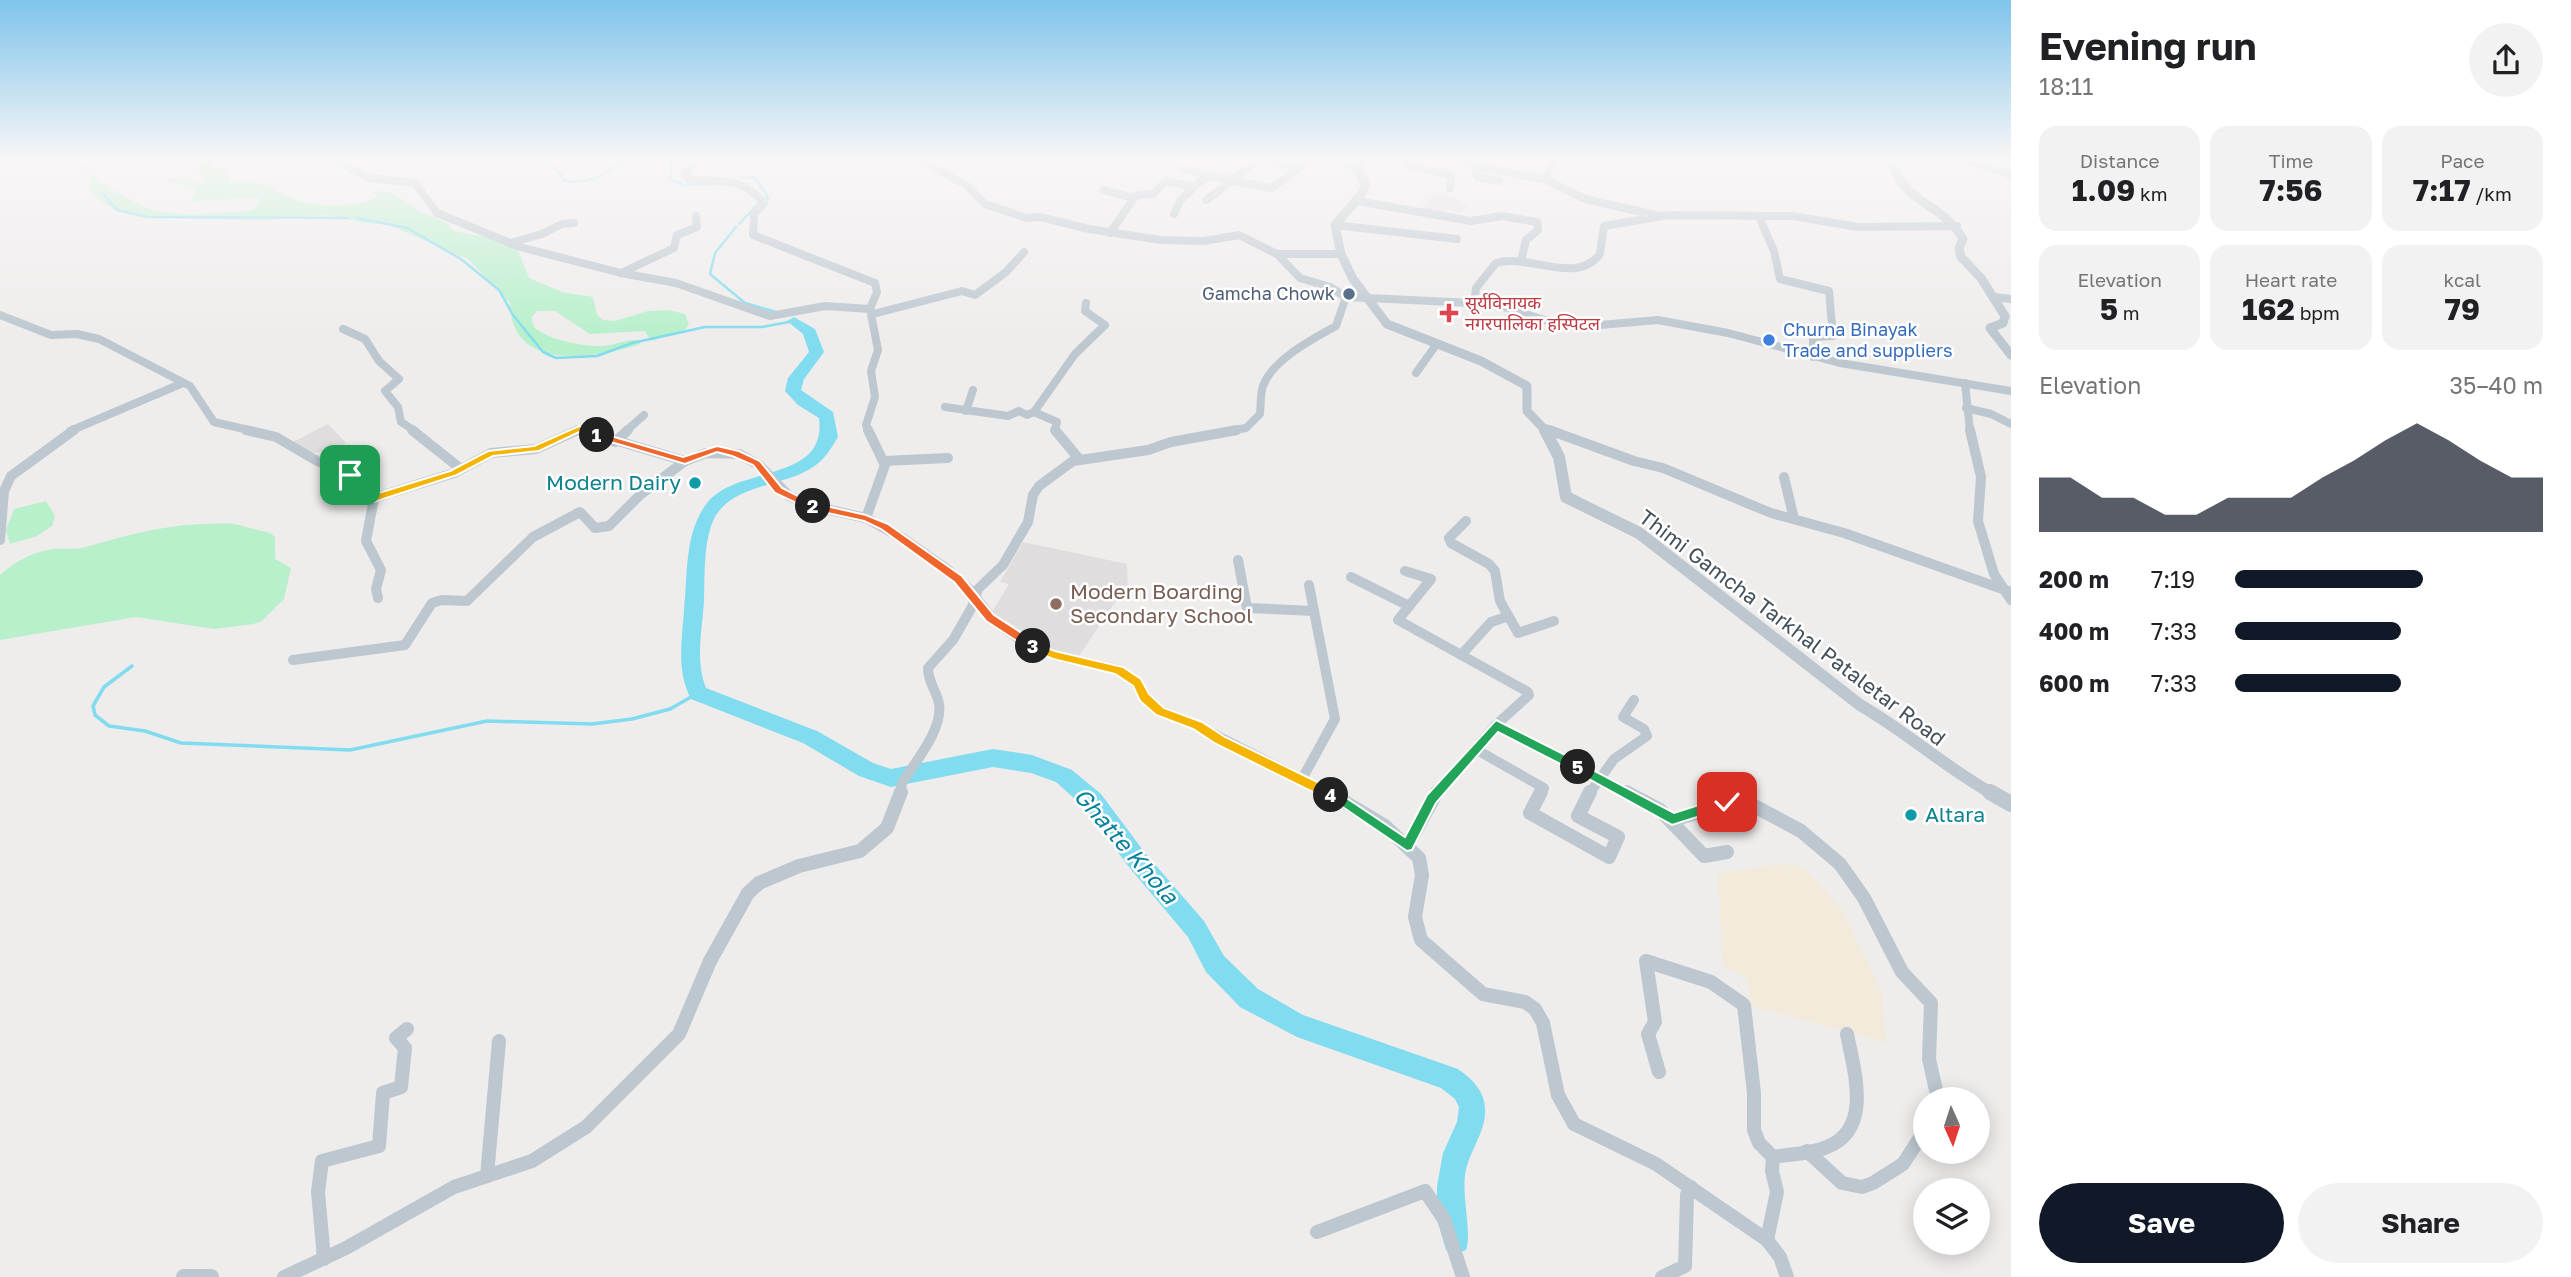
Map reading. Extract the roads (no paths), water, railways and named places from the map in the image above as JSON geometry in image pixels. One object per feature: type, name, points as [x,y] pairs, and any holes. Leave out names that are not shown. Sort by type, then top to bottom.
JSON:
[{"type":"street","points":[[448,218],[510,243],[621,273],[676,283],[711,297],[775,315],[825,306],[872,312],[962,291],[975,295],[1006,272],[1024,252]]},
{"type":"street","points":[[621,273],[674,248],[678,234],[697,227],[695,218]]},
{"type":"street","points":[[754,218],[753,235],[875,283],[877,292],[872,312],[874,339],[878,350],[871,371],[875,392],[866,425],[874,447],[884,461],[877,491],[867,508],[866,518]]},
{"type":"street","points":[[1043,218],[1110,233],[1184,241],[1240,235],[1277,254],[1300,278],[1330,286],[1346,297],[1511,308],[1544,320],[1580,326],[1602,326],[1639,319],[1677,323],[1728,333],[1813,357],[2011,390]]},
{"type":"street","points":[[1110,233],[1120,218]]},
{"type":"street","points":[[1339,218],[1335,225],[1457,239]]},
{"type":"street","points":[[1452,218],[1471,221],[1492,218]]},
{"type":"street","points":[[1511,218],[1537,222],[1538,230],[1526,240],[1521,261]]},
{"type":"street","points":[[1474,304],[1475,287],[1493,265],[1506,260],[1553,268],[1584,266],[1596,260],[1602,250],[1604,226],[1651,218]]},
{"type":"street","points":[[1759,218],[1774,251],[1780,279],[1829,291],[1833,336],[1814,337],[1813,357]]},
{"type":"street","points":[[1814,218],[1858,227],[1925,224],[1957,226]]},
{"type":"street","points":[[1945,218],[1957,226],[1963,239],[1959,248],[1961,257],[1994,297],[2006,320],[1991,327],[1991,330],[2011,355]]},
{"type":"street","points":[[510,243],[523,236],[538,235],[559,223],[573,223]]},
{"type":"street","name":"Thimi Gamcha Tarkhal Pataletar Road","points":[[1335,225],[1341,254],[1367,299],[1387,324],[1481,361],[1521,381],[1529,389],[1527,411],[1544,428],[1561,462],[1566,497],[1639,533],[1779,639],[1852,699],[1898,727],[1962,778],[2011,804]]},
{"type":"street","points":[[1277,254],[1341,254]]},
{"type":"street","points":[[284,1277],[324,1259],[454,1187],[532,1161],[586,1127],[679,1034],[716,951],[748,893],[774,876],[860,851],[887,828],[899,803],[902,783],[941,711],[928,682],[928,668],[953,640],[976,598],[978,589],[1003,565],[1028,522],[1035,490],[1067,465],[1080,460],[1148,450],[1171,442],[1230,432],[1252,425],[1262,407],[1262,387],[1272,371],[1313,339],[1336,326],[1346,297]]},
{"type":"street","points":[[1994,297],[2011,299]]},
{"type":"street","points":[[945,407],[1008,416],[1020,411],[1027,415],[1034,412],[1057,384],[1082,341],[1105,325],[1102,320],[1085,312],[1086,303]]},
{"type":"street","points":[[0,315],[51,335],[77,334],[99,339],[190,386],[214,422],[276,437],[317,461],[350,475],[374,498]]},
{"type":"street","points":[[342,330],[365,339],[379,361],[399,379],[385,391],[398,407],[401,422],[434,444],[461,469]]},
{"type":"street","points":[[1416,373],[1436,345]]},
{"type":"street","points":[[0,540],[4,491],[11,475],[71,431],[183,383]]},
{"type":"street","points":[[1965,383],[1966,408],[1981,477],[1978,521],[1994,574],[2008,591],[2011,600]]},
{"type":"street","points":[[966,411],[973,390]]},
{"type":"street","points":[[1966,408],[1992,414],[2011,424]]},
{"type":"street","points":[[1034,412],[1057,422],[1055,432],[1080,460]]},
{"type":"street","points":[[615,442],[644,415]]},
{"type":"street","points":[[1544,428],[1634,461],[1663,468],[1771,513],[2008,591]]},
{"type":"street","points":[[374,498],[461,469],[491,453],[536,449],[579,429],[685,461]]},
{"type":"street","points":[[293,660],[405,645],[412,639],[422,612],[431,604],[443,600],[467,601],[533,537],[580,512],[595,528],[609,526],[640,495],[697,453],[717,449],[757,463],[774,485],[788,496],[811,506],[866,518],[884,527],[958,579],[990,618],[1038,649],[1119,670],[1137,682],[1144,698],[1160,711],[1198,726],[1220,740],[1356,808],[1407,846],[1421,860],[1422,870],[1413,911],[1416,931],[1421,940],[1483,994],[1525,1002],[1535,1009],[1544,1023],[1558,1095],[1574,1124],[1656,1164],[1767,1240],[1780,1257],[1787,1277]]},
{"type":"street","points":[[884,461],[948,458]]},
{"type":"street","points":[[1784,477],[1794,519]]},
{"type":"street","points":[[374,498],[366,541],[381,570],[376,589],[378,598]]},
{"type":"street","points":[[1466,521],[1449,538],[1451,544],[1489,564],[1495,571],[1500,601],[1506,617],[1518,633],[1554,621]]},
{"type":"street","points":[[1238,560],[1247,608],[1314,611]]},
{"type":"street","points":[[1405,572],[1431,579],[1398,620],[1462,654],[1529,695],[1496,725],[1477,750],[1431,799],[1407,846]]},
{"type":"street","points":[[1351,577],[1409,606]]},
{"type":"street","points":[[1302,779],[1335,719],[1309,585]]},
{"type":"street","points":[[1462,654],[1490,622],[1506,617]]},
{"type":"street","points":[[1477,750],[1544,788],[1530,813],[1609,857],[1618,837],[1578,816],[1597,778],[1615,756],[1647,736],[1644,730],[1623,716],[1634,699]]},
{"type":"street","points":[[1496,725],[1648,803],[1672,820],[1704,856],[1727,852]]},
{"type":"street","points":[[1672,820],[1743,800],[1771,817],[1798,828],[1823,848],[1864,898],[1885,933],[1904,975],[1928,995],[1931,1003],[1929,1059],[1935,1087]]},
{"type":"street","points":[[1659,1072],[1648,1034],[1655,1022],[1646,961],[1711,982],[1744,1004],[1754,1093],[1754,1130],[1759,1143],[1773,1157],[1772,1171],[1777,1192],[1767,1240]]},
{"type":"street","points":[[324,1259],[318,1192],[322,1161],[379,1146],[383,1093],[401,1087],[405,1048],[396,1038],[407,1029]]},
{"type":"street","points":[[1773,1157],[1829,1147],[1847,1134],[1857,1115],[1856,1081],[1847,1034]]},
{"type":"street","points":[[488,1176],[499,1041]]},
{"type":"street","points":[[1807,1151],[1835,1179],[1847,1186],[1860,1188],[1881,1180],[1906,1161],[1913,1148]]},
{"type":"street","points":[[1662,1277],[1685,1266],[1687,1195],[1691,1186]]},
{"type":"street","points":[[1317,1232],[1425,1191],[1435,1201],[1443,1218],[1463,1277]]},
{"type":"street","points":[[184,1277],[211,1277]]},
{"type":"waterway","points":[[267,218],[348,218]]},
{"type":"waterway","points":[[357,218],[407,228],[461,259],[499,290],[513,315],[543,352],[556,358],[597,356],[632,343],[705,327],[762,327],[794,321]]},
{"type":"waterway","points":[[739,224],[745,218]]},
{"type":"waterway","points":[[736,227],[715,253],[710,274],[745,303],[776,312]]},
{"type":"waterway","name":"Ghatte Khola","points":[[794,321],[810,332],[817,352],[796,378],[793,391],[804,402],[827,416],[830,437],[820,454],[805,465],[731,493],[716,504],[705,519],[698,551],[690,652],[692,674],[698,693],[810,737],[866,770],[891,778],[993,758],[1032,764],[1064,776],[1093,801],[1137,860],[1196,929],[1215,964],[1249,998],[1297,1025],[1449,1078],[1467,1093],[1472,1107],[1471,1120],[1456,1153],[1451,1186],[1451,1219],[1456,1240]]},
{"type":"waterway","points":[[132,666],[104,687],[93,706],[95,715],[109,726],[145,731],[181,743],[350,750],[487,721],[592,724],[632,719],[670,709],[698,693]]},
{"type":"place","name":"Gamcha Chowk","points":[[1349,294]]},
{"type":"place","name":"सूर्यविनायक नगरपालिका हस्पिटल","points":[[1449,313]]},
{"type":"place","name":"Churna Binayak Trade and suppliers","points":[[1769,340]]},
{"type":"place","name":"Modern Dairy","points":[[695,483]]},
{"type":"place","name":"Modern Boarding Secondary School","points":[[1056,604]]},
{"type":"place","name":"Altara","points":[[1911,815]]}]
